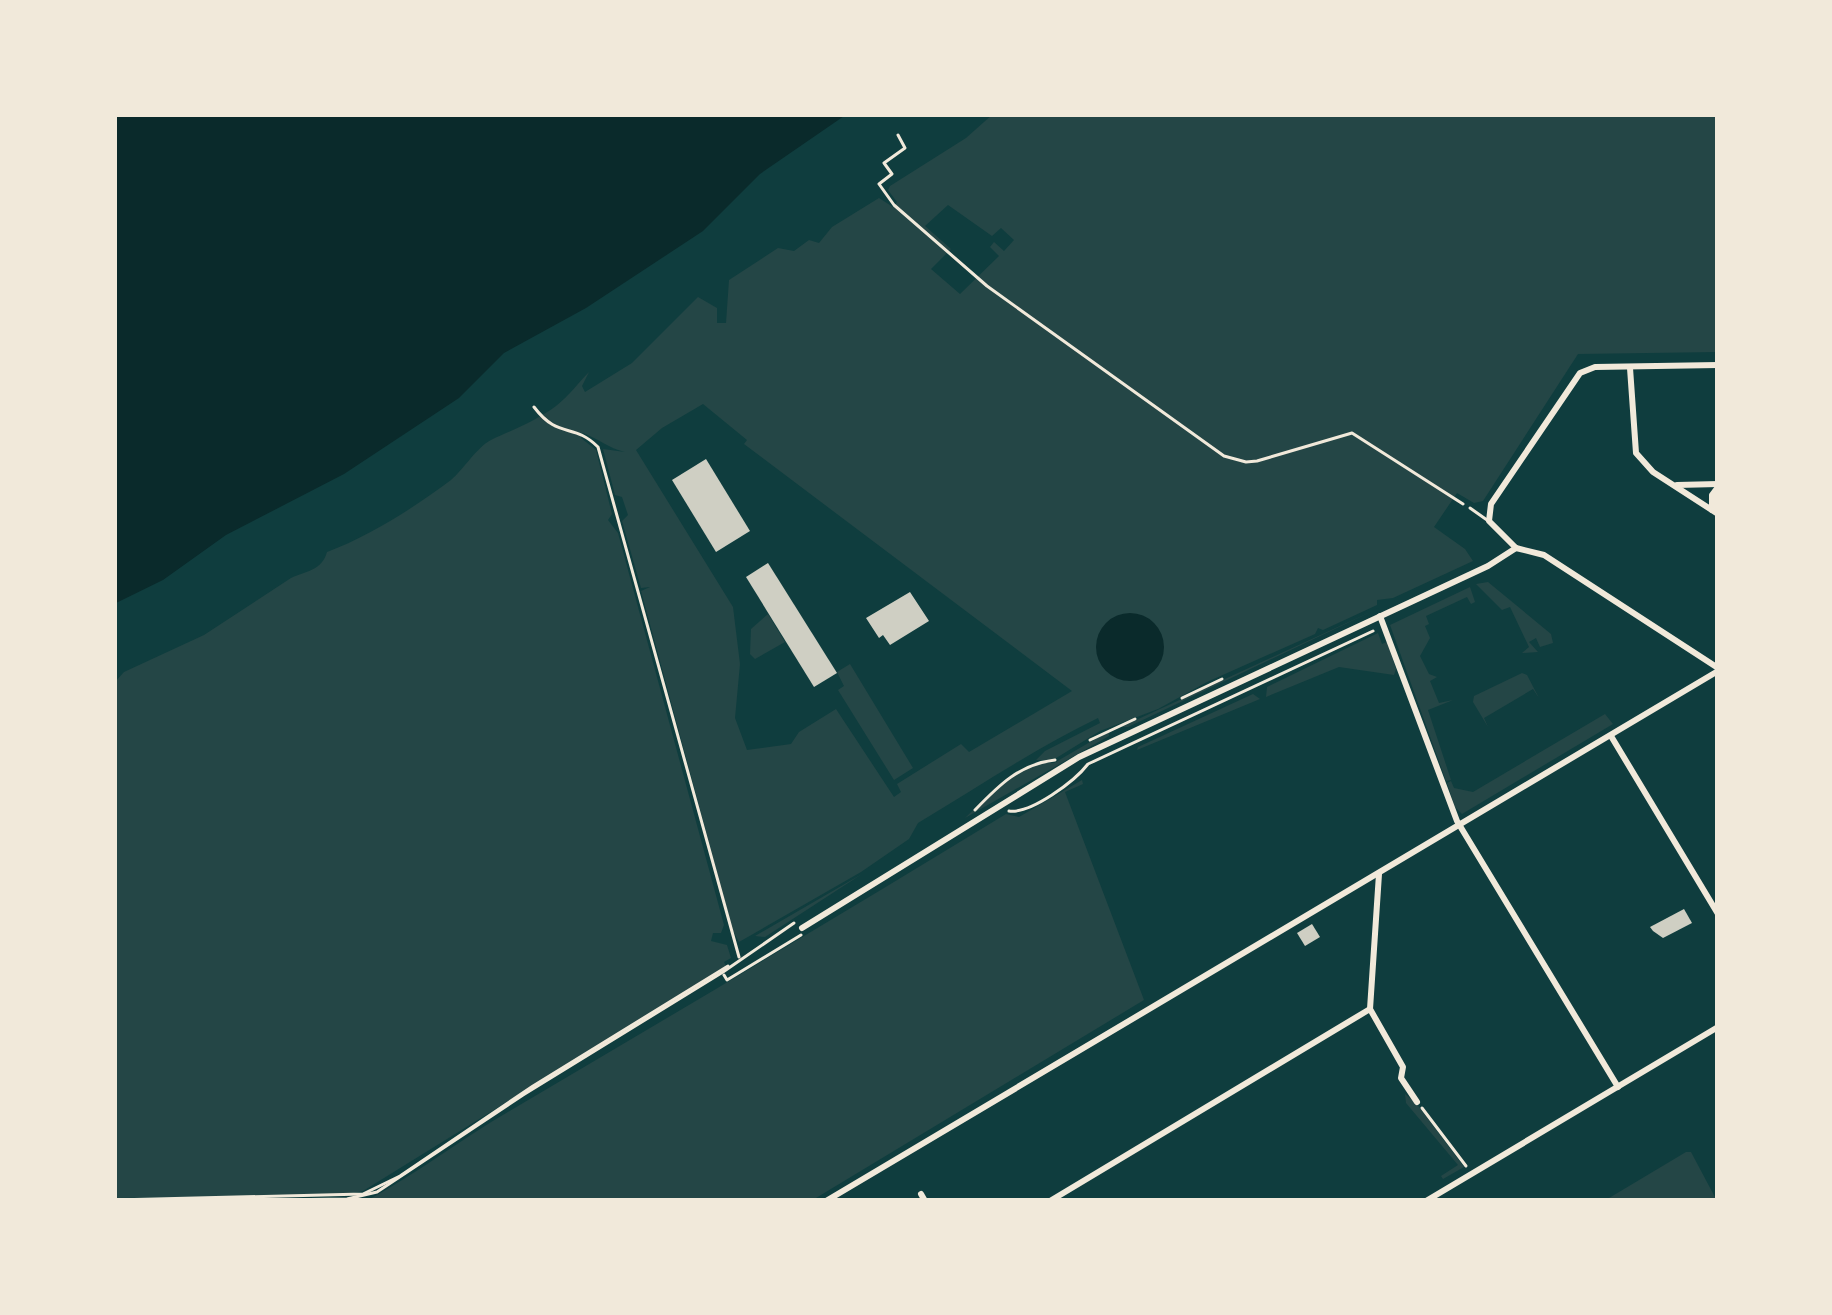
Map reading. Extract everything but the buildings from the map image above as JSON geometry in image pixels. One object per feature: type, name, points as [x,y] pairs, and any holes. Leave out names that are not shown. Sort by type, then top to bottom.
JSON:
[{"type":"street","points":[[826,1201],[1718,669],[1544,554],[1516,548],[1489,521],[1491,504],[1574,378],[1591,368],[1718,365]]},
{"type":"street","points":[[1630,367],[1636,453],[1653,472],[1715,512]]},
{"type":"street","points":[[1673,485],[1718,486]]},
{"type":"street","points":[[1715,512],[1712,495],[1718,486]]},
{"type":"street","points":[[800,924],[1078,758],[1469,579],[1516,548]]},
{"type":"street","points":[[1381,619],[1460,826],[1618,1087]]},
{"type":"street","points":[[1611,736],[1718,914]]},
{"type":"street","points":[[1378,874],[1370,1009],[1417,1102]]},
{"type":"street","points":[[1050,1201],[1370,1009]]},
{"type":"street","points":[[1426,1201],[1718,1027]]},
{"type":"lane","points":[[1470,508],[1489,521]]},
{"type":"path","points":[[898,135],[905,148],[884,163],[892,174],[879,184],[894,205],[976,278],[1224,456],[1246,462],[1352,433],[1470,508]]},
{"type":"path","points":[[534,407],[547,424],[584,436],[598,447],[740,959]]},
{"type":"path","points":[[1081,773],[1088,764],[1136,743]]},
{"type":"path","points":[[198,1201],[347,1199],[376,1192],[800,924]]},
{"type":"path","points":[[114,1200],[347,1197],[376,1189],[729,964]]},
{"type":"path","points":[[722,972],[727,980],[738,974]]},
{"type":"path","points":[[1417,1102],[1466,1166]]},
{"type":"shaded area","points":[[114,114],[847,114],[760,174],[703,231],[586,308],[504,353],[459,398],[344,474],[226,535],[163,580],[114,604]]},
{"type":"shaded area","points":[[993,114],[1718,114],[1718,352],[1578,354],[1483,501],[1474,503],[1457,493],[1434,527],[1465,549],[1473,561],[1393,598],[1377,600],[1377,605],[1323,630],[1318,628],[1315,634],[1158,709],[1100,731],[1053,760],[1036,760],[1100,723],[1098,718],[918,823],[909,839],[861,872],[739,942],[641,591],[650,587],[641,588],[622,521],[628,515],[622,497],[615,495],[603,449],[625,452],[583,433],[581,438],[596,450],[612,514],[608,520],[618,533],[724,925],[711,941],[727,945],[731,958],[724,962],[726,966],[363,1191],[114,1198],[114,683],[124,672],[204,635],[291,578],[317,567],[327,552],[407,510],[451,480],[486,443],[556,406],[589,372],[582,386],[585,392],[632,363],[698,297],[717,308],[717,323],[726,323],[729,280],[778,248],[794,251],[809,240],[819,243],[832,227],[879,198],[893,207],[897,202],[890,186],[966,138]],"holes":[[[948,205],[992,236],[1001,228],[1014,240],[1004,251],[994,242],[990,247],[999,256],[960,294],[931,269],[951,249],[925,226]],[[703,404],[747,440],[744,444],[1072,691],[969,752],[961,744],[897,784],[901,792],[894,797],[836,709],[799,732],[791,744],[747,750],[735,718],[740,664],[733,607],[636,450]]]},
{"type":"shaded area","points":[[1488,582],[1551,634],[1553,643],[1540,647],[1536,638],[1529,642],[1538,652],[1522,653],[1529,647],[1510,607],[1502,610],[1476,584]]},
{"type":"shaded area","points":[[1470,587],[1475,602],[1471,604],[1467,597],[1426,616],[1430,638],[1420,656],[1429,674],[1437,677],[1430,681],[1439,703],[1453,700],[1428,710],[1451,780],[1446,781],[1390,625]]},
{"type":"shaded area","points":[[1379,608],[1128,727],[1121,727]]},
{"type":"shaded area","points":[[1130,613],[1154,623],[1164,647],[1154,671],[1130,681],[1106,671],[1096,647],[1106,623]]},
{"type":"shaded area","points":[[768,614],[785,642],[755,659],[750,654],[751,629]]},
{"type":"shaded area","points":[[1378,633],[1382,644],[1387,642],[1394,675],[1339,667],[1266,697],[1267,687]]},
{"type":"shaded area","points":[[850,664],[913,768],[894,780],[838,690],[844,686],[837,672]]},
{"type":"shaded area","points":[[1522,673],[1527,675],[1539,698],[1533,689],[1484,718],[1488,727],[1474,696]]},
{"type":"shaded area","points":[[1253,694],[1260,699],[1137,750],[1138,747]]},
{"type":"shaded area","points":[[1605,714],[1613,724],[1462,814],[1455,807],[1447,783],[1473,792]]},
{"type":"shaded area","points":[[1109,731],[1109,736],[965,818],[1001,783],[1036,763],[1054,763]]},
{"type":"shaded area","points":[[1082,780],[1083,784],[1065,792],[1144,1000],[811,1201],[366,1201],[1006,814],[1019,817]]},
{"type":"shaded area","points":[[862,874],[765,937],[755,936]]},
{"type":"shaded area","points":[[1405,1094],[1464,1167],[1443,1179],[1458,1165],[1406,1103]]},
{"type":"shaded area","points":[[1691,1152],[1717,1201],[1604,1201]]}]
